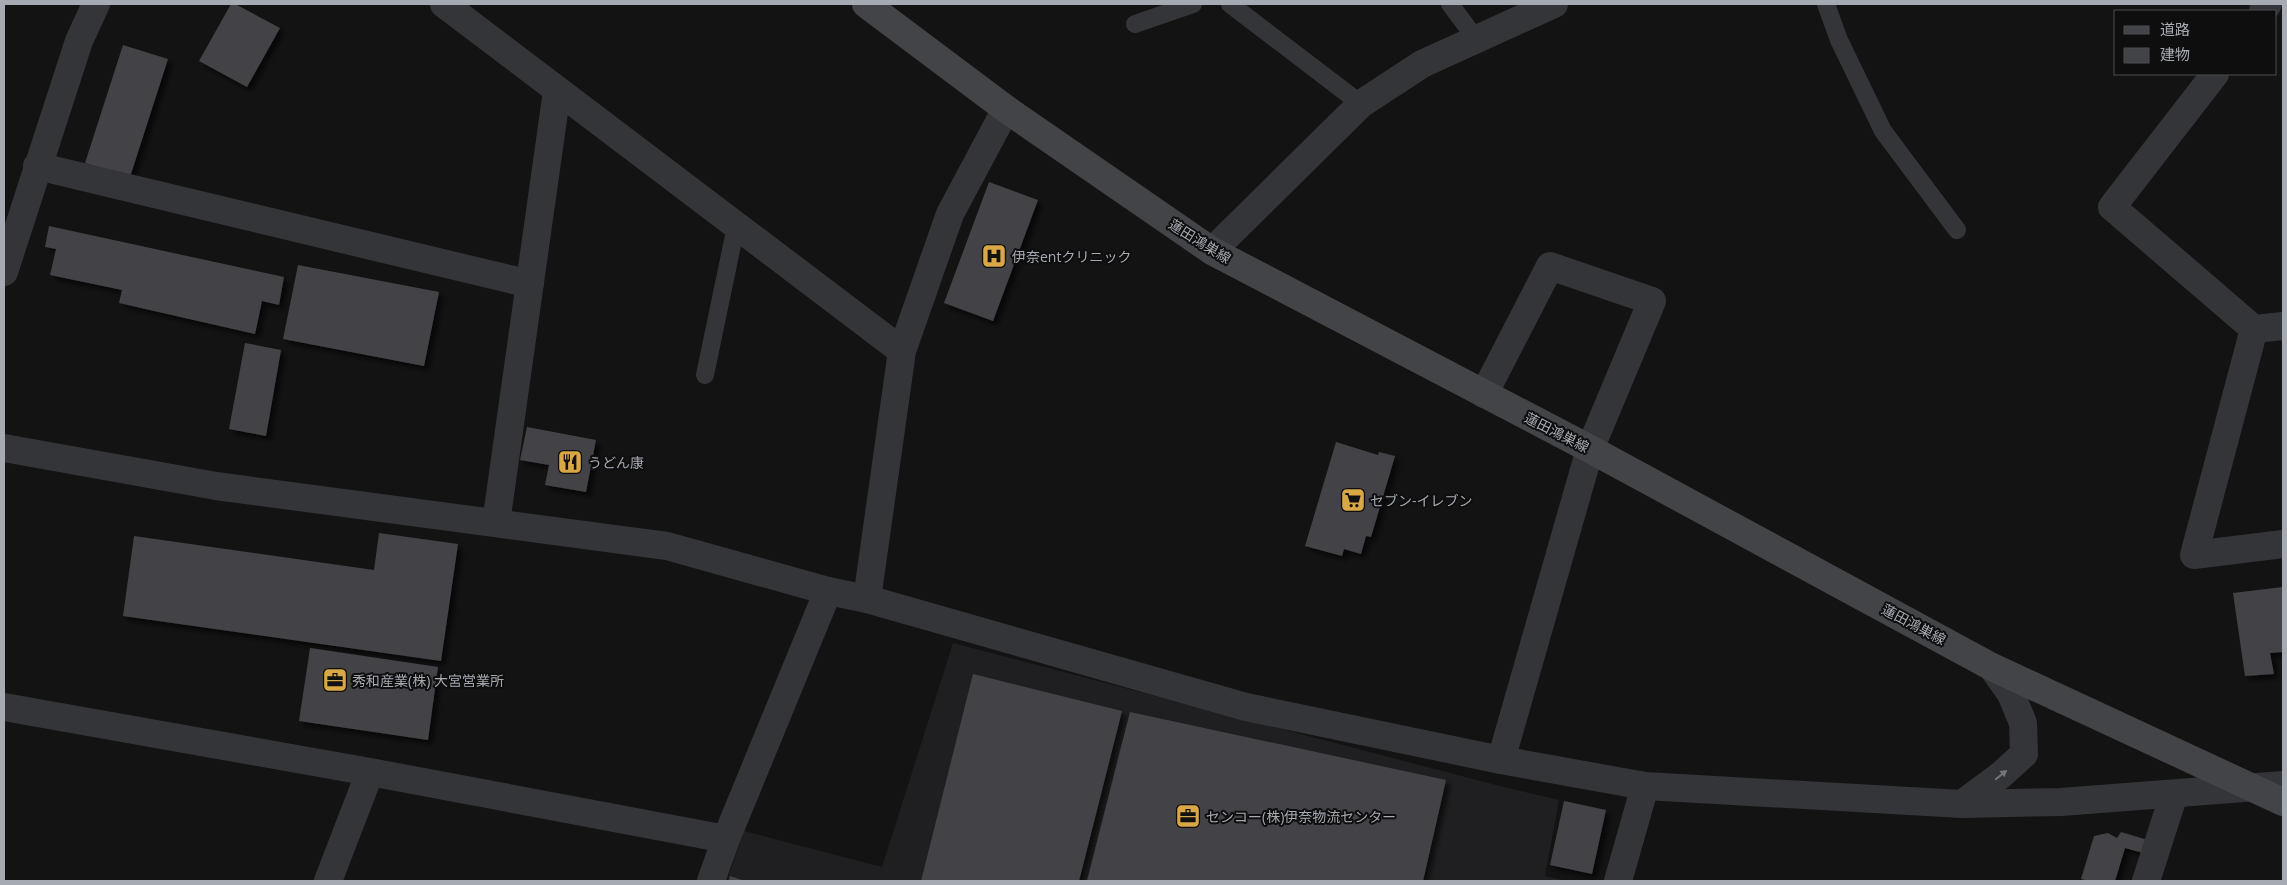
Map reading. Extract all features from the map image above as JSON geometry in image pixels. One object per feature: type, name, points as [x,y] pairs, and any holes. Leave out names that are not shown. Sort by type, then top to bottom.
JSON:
[{"type":"main road","name":"蓮田鴻巣線","points":[[866,4],[1006,109],[1212,251],[1590,450],[1992,667],[2283,802]]},
{"type":"street","points":[[4,272],[78,41],[96,4]]},
{"type":"street","points":[[444,4],[902,351]]},
{"type":"street","points":[[1212,251],[1361,104],[1422,64],[1554,4]]},
{"type":"street","points":[[2213,75],[2112,207],[2254,330],[2283,326]]},
{"type":"street","points":[[496,524],[557,91]]},
{"type":"street","points":[[867,598],[902,351],[950,214],[1006,109]]},
{"type":"street","points":[[37,166],[530,284]]},
{"type":"street","points":[[1484,394],[1550,266],[1652,301],[1590,450],[1501,760]]},
{"type":"street","points":[[2254,330],[2194,555],[2283,544]]},
{"type":"street","points":[[4,448],[216,486],[667,546],[828,591],[867,598],[1246,706],[1501,760],[1645,786],[1962,804],[2061,802],[2283,785]]},
{"type":"street","points":[[711,881],[726,839],[828,591]]},
{"type":"street","points":[[1962,804],[2001,775],[2024,754],[2023,723],[2011,694],[1992,667]]},
{"type":"street","points":[[4,707],[370,772],[726,839]]},
{"type":"street","points":[[328,881],[370,772]]},
{"type":"street","points":[[1618,881],[1645,786]]},
{"type":"street","points":[[2146,881],[2174,794]]},
{"type":"lane","points":[[1135,24],[1193,4]]},
{"type":"lane","points":[[1230,4],[1361,104]]},
{"type":"lane","points":[[1450,4],[1476,39]]},
{"type":"lane","points":[[1826,4],[1839,40],[1884,131],[1957,230]]},
{"type":"lane","points":[[705,375],[736,226]]},
{"type":"shaded area","points":[[953,643],[1559,800],[1545,876],[1567,881],[727,881],[744,831],[882,867]]},
{"type":"building","points":[[231,4],[235,4],[280,28],[247,87],[199,61]]},
{"type":"building","points":[[123,45],[168,59],[130,177],[85,163]]},
{"type":"building","points":[[989,182],[1038,200],[993,321],[944,303]]},
{"type":"building","points":[[49,226],[284,277],[279,305],[262,301],[255,334],[119,303],[122,290],[50,275],[56,249],[45,247]]},
{"type":"building","points":[[298,265],[439,292],[424,366],[283,339]]},
{"type":"building","points":[[245,343],[281,350],[266,436],[229,429]]},
{"type":"building","points":[[527,427],[596,440],[586,492],[545,485],[549,465],[520,460]]},
{"type":"building","points":[[1336,442],[1378,455],[1379,452],[1395,456],[1371,537],[1366,536],[1361,554],[1344,549],[1342,556],[1305,546]]},
{"type":"building","points":[[379,533],[458,544],[441,661],[123,616],[134,536],[374,570]]},
{"type":"building","points":[[2283,587],[2283,652],[2270,653],[2274,674],[2245,676],[2233,593]]},
{"type":"building","points":[[310,648],[438,667],[428,740],[299,721]]},
{"type":"building","points":[[973,674],[1122,711],[1079,881],[921,881]]},
{"type":"building","points":[[1130,712],[1446,780],[1423,881],[1087,881]]},
{"type":"building","points":[[1564,801],[1606,810],[1592,874],[1550,865]]},
{"type":"building","points":[[2121,832],[2151,841],[2147,854],[2125,848],[2115,881],[2089,881],[2081,879],[2094,836],[2108,833],[2117,838]]},
{"type":"building","points":[[730,876],[745,881],[729,881]]},
{"type":"place","name":"伊奈entクリニック","points":[[994,256]]},
{"type":"place","name":"うどん康","points":[[570,462]]},
{"type":"place","name":"セブン-イレブン","points":[[1353,500]]},
{"type":"place","name":"秀和産業(株) 大宮営業所","points":[[335,680]]},
{"type":"place","name":"センコー(株)伊奈物流センター","points":[[1188,816]]}]
